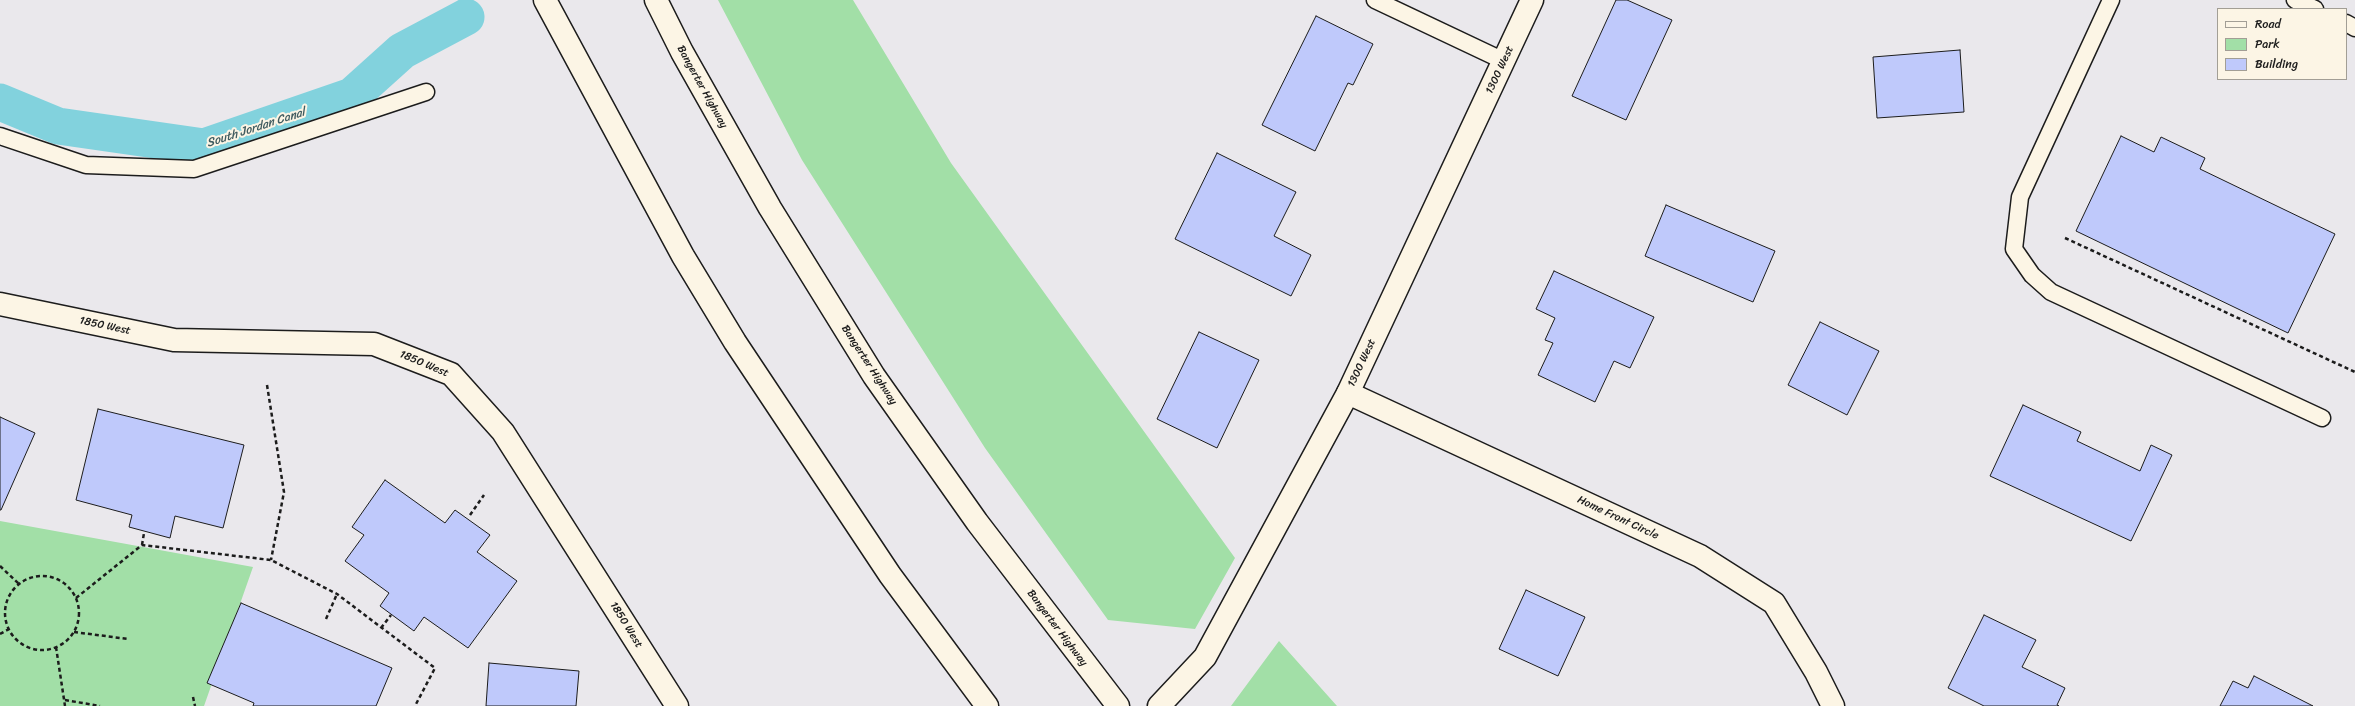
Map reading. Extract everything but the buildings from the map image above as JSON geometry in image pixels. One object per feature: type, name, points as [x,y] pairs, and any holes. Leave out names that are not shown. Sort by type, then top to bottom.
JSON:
[{"type":"main road","points":[[545,0],[683,256],[735,342],[890,575],[987,706]]},
{"type":"main road","name":"Bangerter Highway","points":[[656,0],[682,52],[770,208],[874,376],[977,522],[1118,706]]},
{"type":"main road","name":"1300 West","points":[[1159,706],[1205,657],[1348,393],[1532,0]]},
{"type":"main road","name":"1850 West","points":[[0,304],[174,340],[374,344],[451,374],[503,432],[677,706]]},
{"type":"main road","name":"Home Front Circle","points":[[1348,393],[1700,556],[1774,603],[1816,672],[1833,706]]},
{"type":"lane","points":[[1375,0],[1504,61]]},
{"type":"lane","points":[[2111,0],[2020,197],[2014,249],[2032,275],[2051,292],[2322,418]]},
{"type":"lane","points":[[2296,0],[2313,8]]},
{"type":"lane","points":[[0,136],[86,165],[194,169],[426,92]]},
{"type":"path","points":[[2064,238],[2355,372]]},
{"type":"path","points":[[267,385],[284,492],[271,560]]},
{"type":"path","points":[[470,515],[484,495]]},
{"type":"path","points":[[76,598],[142,545],[144,534]]},
{"type":"path","points":[[142,545],[271,560],[337,594],[435,668],[415,706]]},
{"type":"path","points":[[0,566],[19,584]]},
{"type":"path","points":[[36,576],[48,576],[60,580],[70,587],[76,598],[79,609],[79,621],[74,632],[66,641],[56,647],[44,650],[32,649],[22,644],[12,635],[4,611],[7,599],[19,584],[36,576]]},
{"type":"path","points":[[326,619],[337,594]]},
{"type":"path","points":[[381,628],[391,615]]},
{"type":"path","points":[[0,634],[9,629]]},
{"type":"path","points":[[74,632],[128,639]]},
{"type":"path","points":[[56,647],[65,706]]},
{"type":"path","points":[[193,697],[194,706]]},
{"type":"path","points":[[65,700],[100,706]]},
{"type":"green space","points":[[718,0],[853,0],[951,163],[1235,558],[1195,629],[1108,620],[985,448],[802,160]]},
{"type":"green space","points":[[0,521],[253,567],[204,706],[0,706]]},
{"type":"green space","points":[[1279,641],[1337,706],[1231,706]]},
{"type":"waterway","name":"South Jordan Canal","points":[[0,102],[58,126],[204,147],[352,96],[402,51],[466,17]]}]
